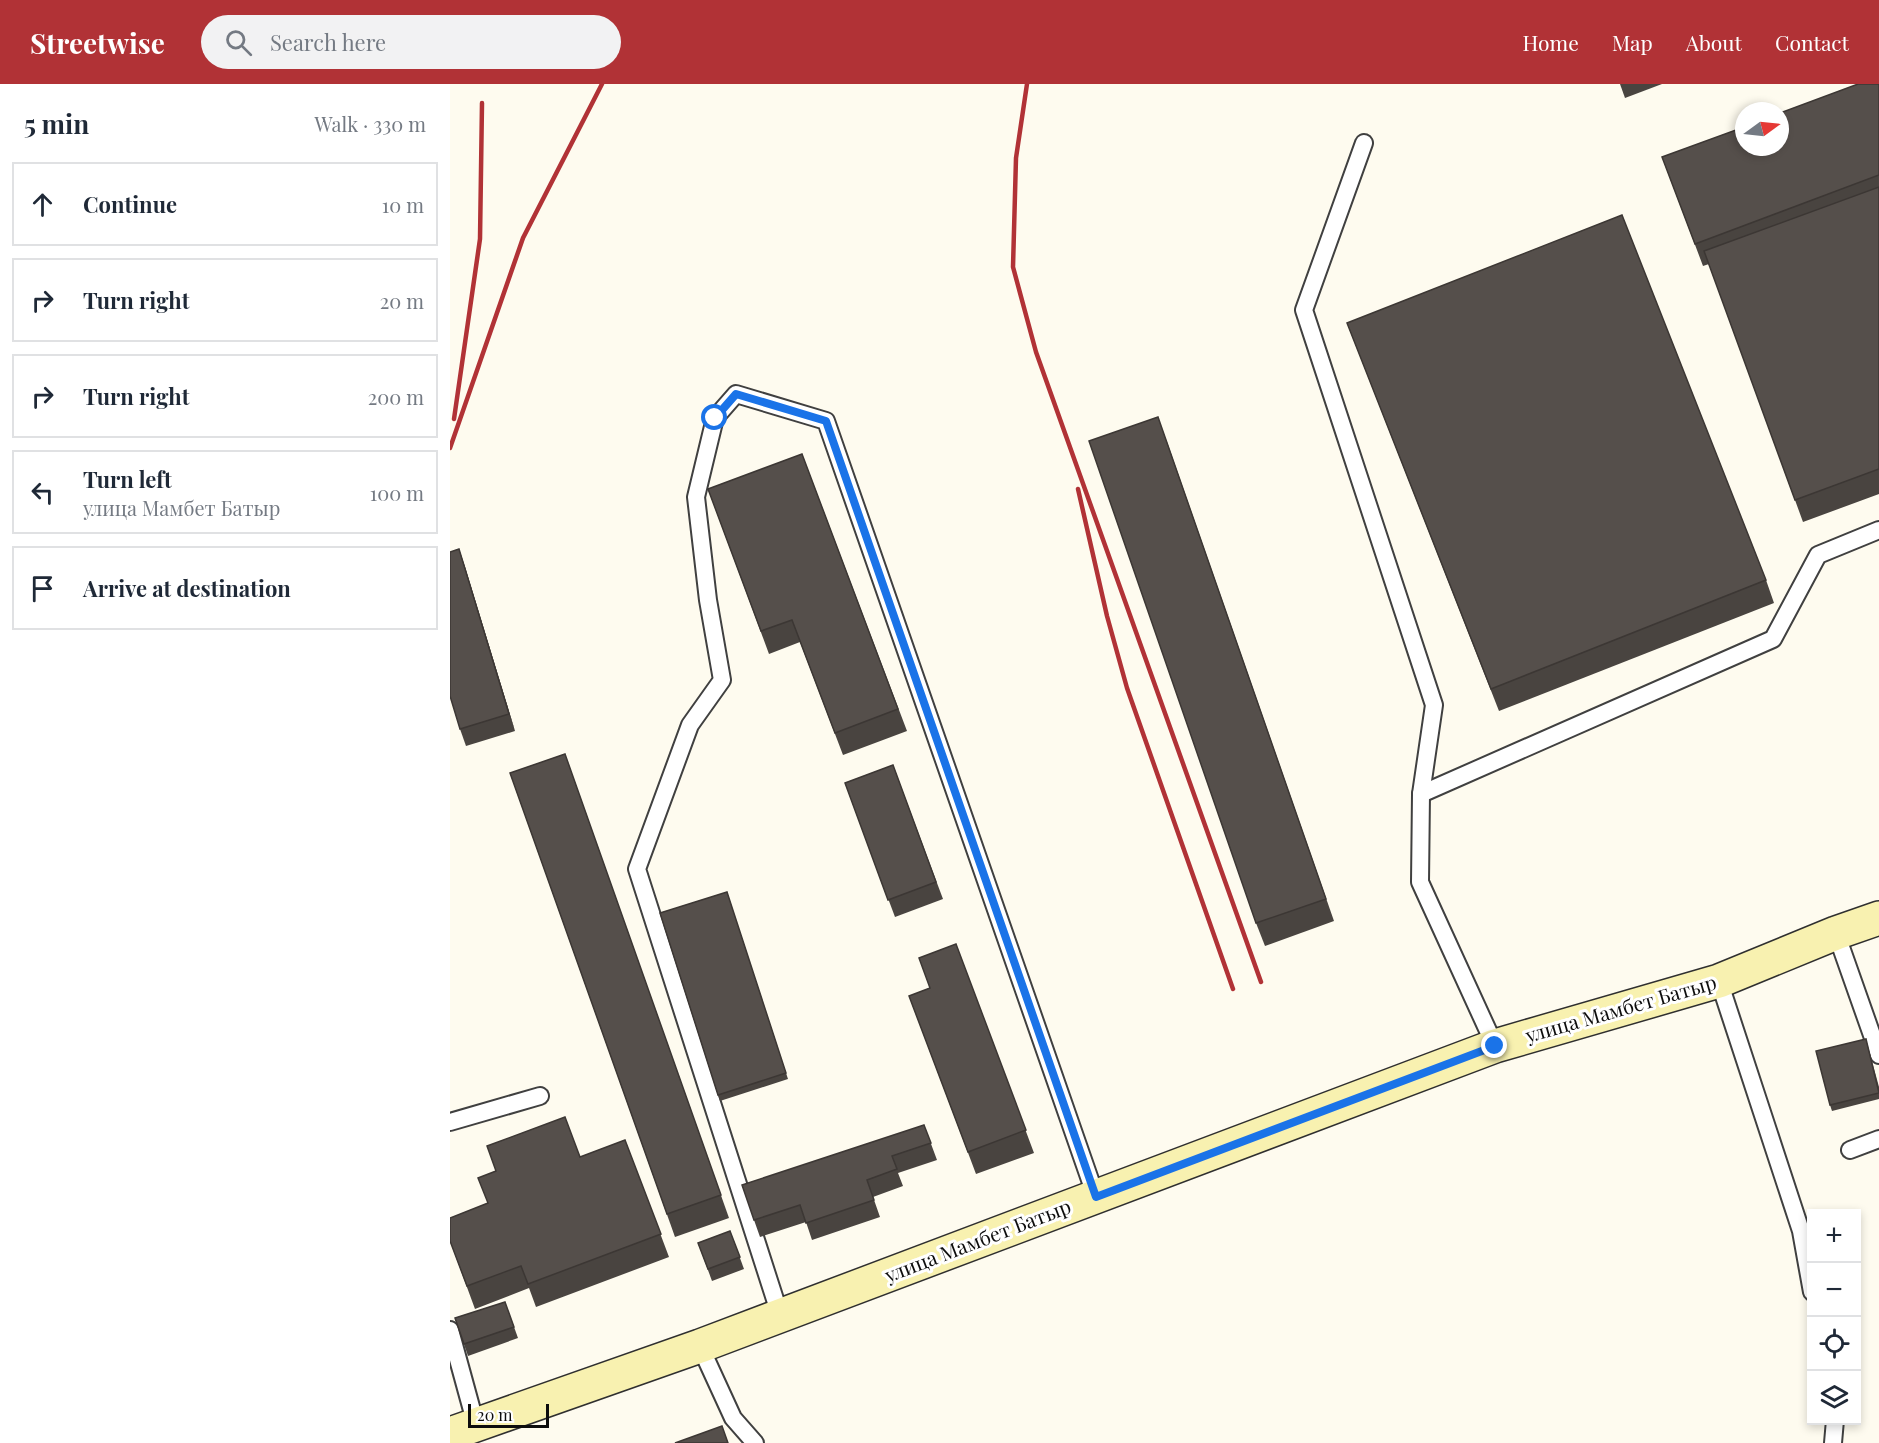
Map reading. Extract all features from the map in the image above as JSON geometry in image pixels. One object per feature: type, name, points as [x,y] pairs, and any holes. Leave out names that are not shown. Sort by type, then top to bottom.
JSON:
[{"type":"main road","name":"улица Мамбет Батыр","points":[[463,1430],[700,1346],[1495,1046],[1719,981],[1879,918]]},
{"type":"lane","points":[[1364,143],[1304,310],[1434,705],[1420,794],[1420,882],[1495,1046]]},
{"type":"lane","points":[[780,1316],[637,869],[690,725],[722,680],[708,600],[696,497],[715,418],[736,394],[826,421],[1096,1197]]},
{"type":"lane","points":[[1420,794],[1773,639],[1818,555],[1879,531]]},
{"type":"lane","points":[[1836,933],[1879,1055]]},
{"type":"lane","points":[[1719,981],[1801,1231],[1807,1264]]},
{"type":"lane","points":[[450,1122],[540,1096]]},
{"type":"lane","points":[[1850,1150],[1879,1139]]},
{"type":"lane","points":[[450,1330],[463,1430]]},
{"type":"lane","points":[[700,1346],[733,1418],[754,1443]]},
{"type":"lane","points":[[1833,1443],[1834,1425]]},
{"type":"building","points":[[1858,84],[1879,84],[1879,175],[1695,244],[1662,157],[1735,130],[1735,156],[1789,156],[1789,110]]},
{"type":"building","points":[[1879,187],[1879,469],[1795,500],[1704,251]]},
{"type":"building","points":[[1622,215],[1766,580],[1491,689],[1347,323]]},
{"type":"building","points":[[1158,417],[1326,899],[1256,923],[1089,441]]},
{"type":"building","points":[[802,454],[898,709],[835,733],[792,620],[761,631],[708,489]]},
{"type":"building","points":[[459,549],[509,714],[460,729],[450,696],[450,552]]},
{"type":"building","points":[[565,754],[721,1195],[667,1214],[510,773]]},
{"type":"building","points":[[893,765],[936,882],[888,900],[845,783]]},
{"type":"building","points":[[727,892],[786,1073],[718,1095],[660,913]]},
{"type":"building","points":[[956,944],[1026,1130],[968,1152],[909,996],[930,988],[919,958]]},
{"type":"building","points":[[1866,1039],[1879,1093],[1830,1105],[1816,1051]]},
{"type":"building","points":[[565,1117],[580,1157],[625,1140],[661,1234],[528,1284],[521,1266],[467,1286],[450,1241],[450,1218],[488,1203],[478,1178],[496,1171],[487,1146]]},
{"type":"building","points":[[924,1125],[931,1143],[892,1156],[897,1169],[867,1180],[874,1200],[806,1223],[800,1205],[754,1220],[742,1185]]},
{"type":"building","points":[[730,1231],[740,1257],[708,1269],[698,1243]]},
{"type":"building","points":[[505,1302],[514,1327],[464,1344],[455,1318]]},
{"type":"building","points":[[722,1426],[728,1443],[675,1443]]},
{"type":"railway","points":[[450,448],[523,238],[602,84]]},
{"type":"railway","points":[[1027,84],[1016,158],[1013,267],[1036,352],[1261,982]]},
{"type":"railway","points":[[454,419],[480,239],[482,103]]},
{"type":"railway","points":[[1078,489],[1107,616],[1127,688],[1233,989]]},
{"type":"route","points":[[715,418],[736,394],[826,421],[1096,1197],[1495,1046]]}]
